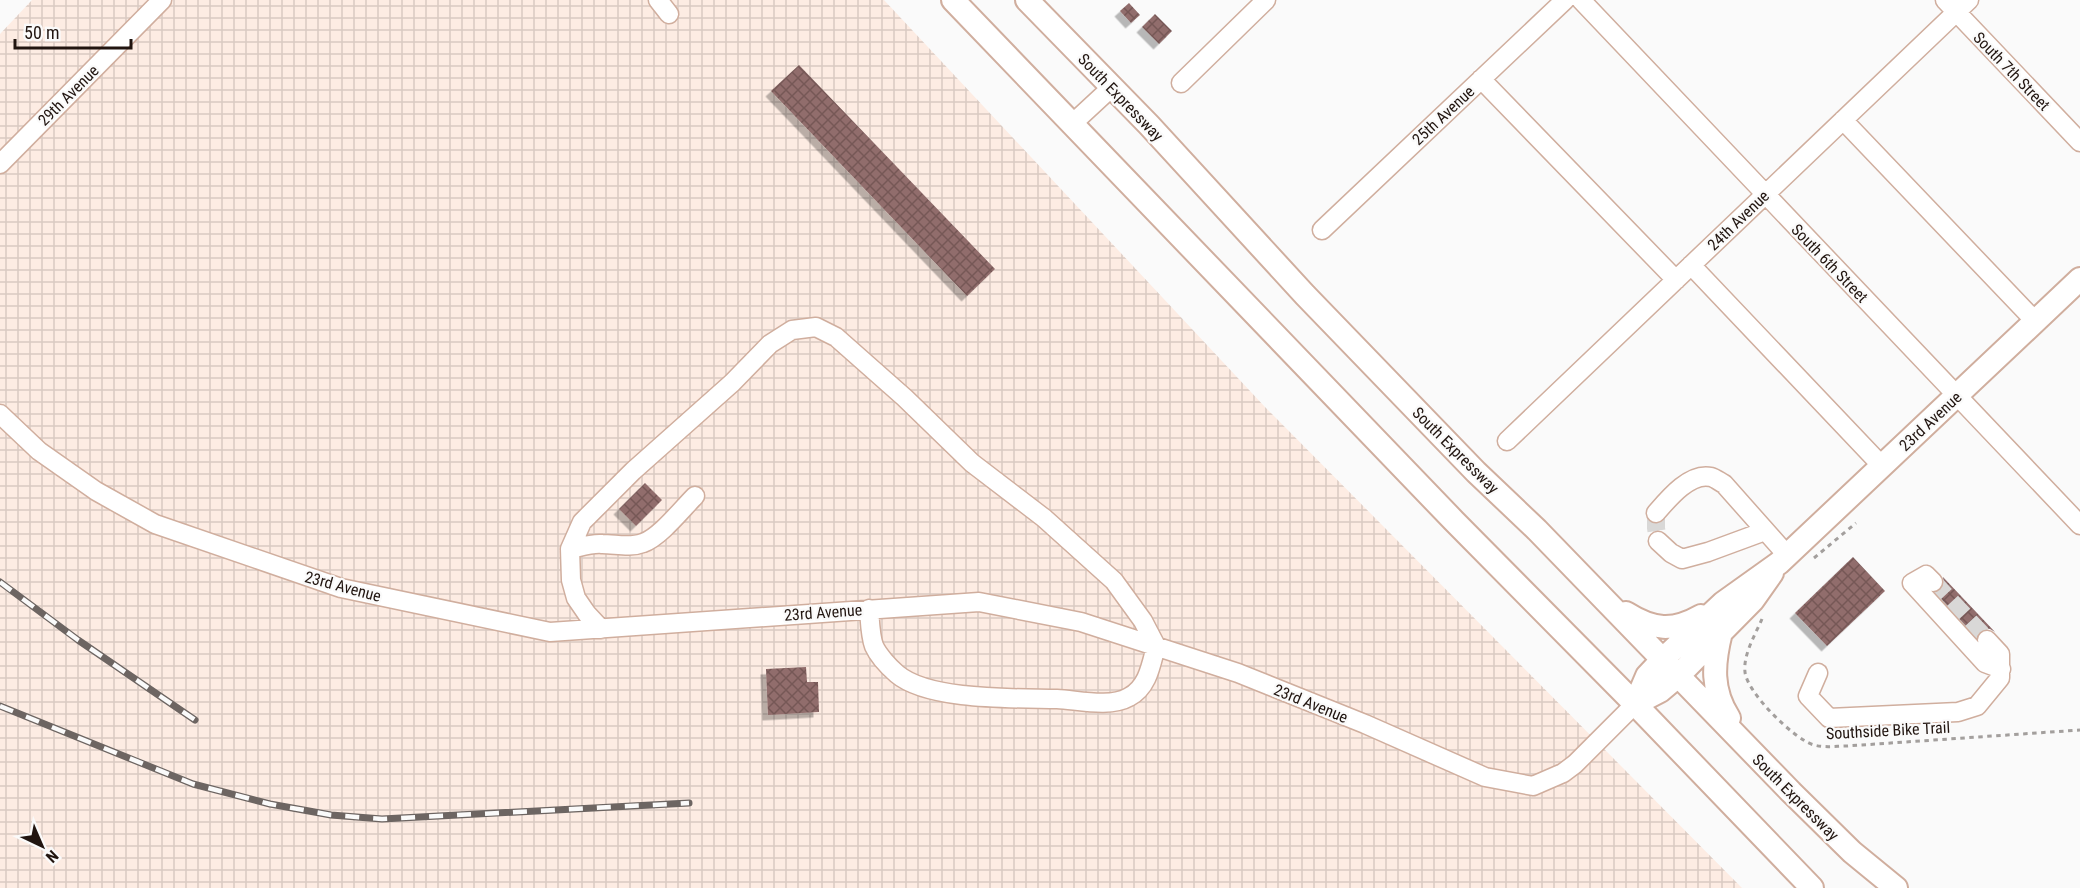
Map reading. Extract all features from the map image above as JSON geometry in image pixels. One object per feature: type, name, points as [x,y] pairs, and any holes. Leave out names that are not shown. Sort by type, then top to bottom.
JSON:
[{"type":"main road","points":[[953,0],[1454,521],[1812,888]]},
{"type":"main road","name":"South Expressway","points":[[1027,0],[1112,87],[1321,312],[1476,472],[1537,530],[1852,852],[1896,888]]},
{"type":"main road","name":"23rd Avenue","points":[[1635,704],[1647,676],[1663,659],[1723,603],[1783,559],[2035,321],[2078,285]]},
{"type":"main road","name":"23rd Avenue","points":[[1635,704],[1660,691],[1679,675],[1753,600],[1783,559]]},
{"type":"main road","points":[[1605,600],[1634,619],[1667,628],[1683,625],[1723,603]]},
{"type":"main road","points":[[1721,632],[1715,656],[1716,689],[1723,710],[1750,750]]},
{"type":"street","name":"29th Avenue","points":[[0,164],[162,0]]},
{"type":"street","points":[[1181,83],[1266,0]]},
{"type":"street","name":"25th Avenue","points":[[1322,230],[1565,0]]},
{"type":"street","name":"South 6th Street","points":[[1581,0],[2080,525]]},
{"type":"street","name":"24th Avenue","points":[[1507,441],[1843,120],[1957,4]]},
{"type":"street","name":"South 7th Street","points":[[1957,4],[2080,142]]},
{"type":"street","points":[[1481,79],[1676,280]]},
{"type":"street","points":[[1072,124],[1112,87]]},
{"type":"street","points":[[1843,120],[2035,321]]},
{"type":"street","points":[[1691,265],[1882,466]]},
{"type":"street","points":[[601,628],[576,598],[571,580],[570,549],[582,522],[607,496],[732,383],[770,344],[792,330],[816,327],[836,337],[905,398],[972,463],[1044,518],[1114,581],[1143,621],[1156,646],[1147,679],[1139,690],[1128,698],[1101,702],[983,698],[908,682],[897,674],[874,646],[869,609]]},
{"type":"street","name":"23rd Avenue","points":[[0,414],[39,450],[96,491],[154,524],[341,588],[550,632],[979,602],[1081,622],[1238,673],[1365,724],[1485,777],[1533,786],[1563,773],[1575,764],[1635,704]]},
{"type":"street","points":[[1656,513],[1687,483],[1701,477],[1711,477],[1724,484],[1765,531],[1783,559]]},
{"type":"street","points":[[570,549],[600,543],[625,546],[645,543],[695,496]]},
{"type":"street","points":[[1658,541],[1682,559],[1765,531]]},
{"type":"street","points":[[1933,582],[1926,575],[1912,583],[1985,663],[2001,669]]},
{"type":"street","points":[[1818,673],[1808,696],[1829,718],[1958,712],[1977,706],[2000,678],[2000,654],[1987,640]]},
{"type":"path","points":[[1809,562],[1856,523]]},
{"type":"path","name":"Southside Bike Trail","points":[[1766,610],[1748,653],[1744,675],[1760,699],[1806,743],[1835,747],[2080,730]]},
{"type":"shaded area","points":[[32,0],[884,0],[1265,407],[1742,888],[0,888],[0,34]]},
{"type":"building","points":[[1129,3],[1140,15],[1131,23],[1120,11]]},
{"type":"building","points":[[1155,14],[1172,31],[1159,44],[1142,27]]},
{"type":"building","points":[[799,65],[995,269],[967,296],[771,91]]},
{"type":"building","points":[[645,483],[662,500],[636,526],[619,509]]},
{"type":"building","points":[[1853,557],[1885,591],[1827,646],[1795,613]]},
{"type":"building","points":[[1943,577],[1995,632],[1984,629],[1976,637],[1936,593],[1944,585]]},
{"type":"building","points":[[806,667],[807,682],[818,682],[819,712],[768,715],[766,669]]},
{"type":"tunnel","points":[[1656,513],[1658,541]]},
{"type":"tunnel","points":[[1933,582],[1987,640]]},
{"type":"railway","points":[[0,582],[78,640],[195,720]]},
{"type":"railway","points":[[0,706],[193,784],[270,804],[331,815],[382,819],[689,803]]}]
